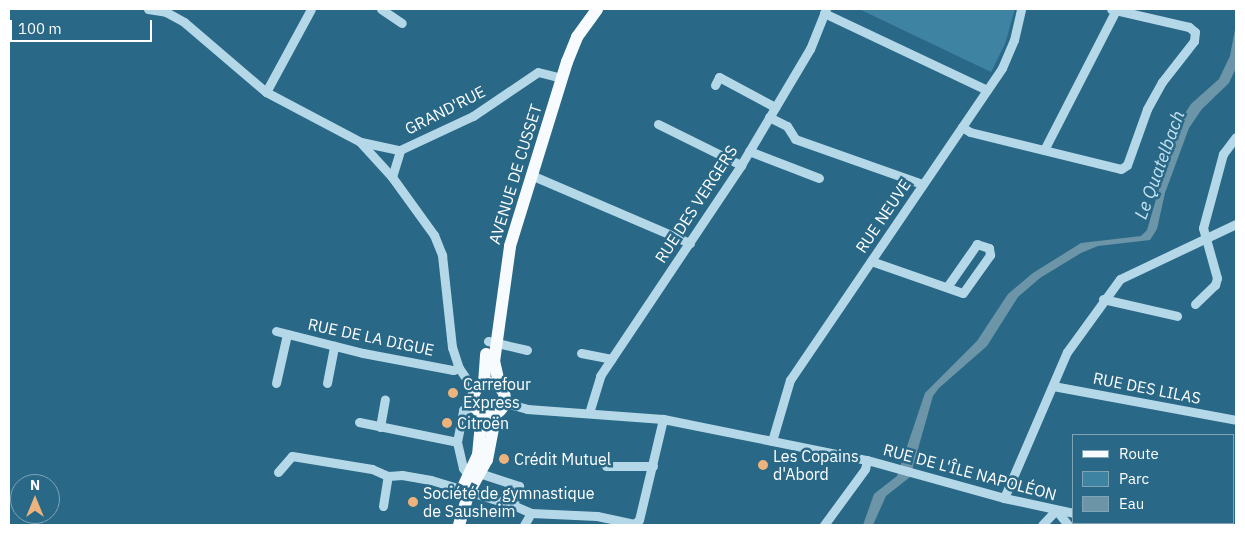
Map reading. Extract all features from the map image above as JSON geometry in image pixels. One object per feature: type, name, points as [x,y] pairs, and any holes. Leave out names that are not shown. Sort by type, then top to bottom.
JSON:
[{"type":"main road","points":[[562,78],[577,37],[597,9]]},
{"type":"main road","name":"AVENUE DE CUSSET","points":[[480,388],[492,342],[510,246],[562,78]]},
{"type":"main road","name":"AVENUE DE CUSSET","points":[[492,342],[494,362],[500,387]]},
{"type":"main road","points":[[454,525],[466,491],[475,475],[496,414],[505,403],[505,394],[500,387],[480,388],[478,410],[480,446],[475,475]]},
{"type":"main road","points":[[478,410],[496,414]]},
{"type":"main road","points":[[459,525],[466,491]]},
{"type":"street","points":[[148,9],[166,12],[184,22],[266,92],[324,120],[361,142],[392,177],[434,235],[442,255],[459,368],[480,388]]},
{"type":"street","points":[[266,92],[311,9]]},
{"type":"street","points":[[381,9],[402,24]]},
{"type":"street","name":"RUE NEUVE","points":[[772,441],[790,380],[987,90],[1011,47],[1021,9]]},
{"type":"street","points":[[962,127],[1044,150],[1121,168],[1127,165],[1147,110],[1162,82],[1194,41],[1195,32],[1189,27],[1114,9],[1044,150]]},
{"type":"street","points":[[825,11],[987,90]]},
{"type":"street","name":"RUE DES VERGERS","points":[[589,412],[600,376],[741,165],[810,49],[825,11]]},
{"type":"street","name":"GRAND'RUE","points":[[392,177],[400,150],[473,116],[538,72],[562,78]]},
{"type":"street","points":[[715,85],[719,77],[775,107]]},
{"type":"street","points":[[769,117],[787,126],[795,139],[922,184]]},
{"type":"street","points":[[658,124],[741,165]]},
{"type":"street","points":[[1195,304],[1215,284],[1217,278],[1203,228],[1223,154],[1236,137]]},
{"type":"street","points":[[361,142],[400,150]]},
{"type":"street","points":[[749,150],[819,178]]},
{"type":"street","points":[[532,175],[690,243]]},
{"type":"street","points":[[1004,498],[1067,352],[1103,299],[1120,279],[1236,224]]},
{"type":"street","points":[[870,261],[963,293],[990,255],[989,248],[978,244],[947,287]]},
{"type":"street","points":[[1103,299],[1177,316]]},
{"type":"street","name":"RUE DE LA DIGUE","points":[[276,331],[334,346],[454,370],[459,368]]},
{"type":"street","points":[[276,383],[288,334]]},
{"type":"street","points":[[492,342],[527,350]]},
{"type":"street","points":[[327,384],[334,346]]},
{"type":"street","points":[[581,353],[611,359]]},
{"type":"street","name":"RUE DES LILAS","points":[[1053,386],[1236,420]]},
{"type":"street","points":[[380,427],[385,399]]},
{"type":"street","name":"RUE DE L'ÎLE NAPOLÉON","points":[[505,403],[526,409],[589,412],[663,419],[868,460],[1004,498],[1072,513]]},
{"type":"street","points":[[478,410],[463,410],[457,442],[463,468],[475,475],[519,486],[513,506]]},
{"type":"street","points":[[278,472],[292,456],[372,469],[388,476],[402,475],[466,491],[531,513],[597,516],[634,524],[640,520],[663,419]]},
{"type":"street","points":[[359,422],[457,442]]},
{"type":"street","points":[[824,525],[865,469],[868,460]]},
{"type":"street","points":[[606,466],[653,466]]},
{"type":"street","points":[[383,506],[388,476]]},
{"type":"street","points":[[1042,525],[1056,510],[1068,525]]},
{"type":"street","points":[[524,525],[531,513]]},
{"type":"green space","points":[[859,9],[1015,9],[1005,44],[991,72]]},
{"type":"water","points":[[1236,24],[1236,68],[1229,83],[1202,109],[1189,128],[1165,193],[1157,229],[1150,240],[1098,246],[1081,253],[1040,278],[1018,297],[987,346],[939,388],[933,396],[910,477],[886,496],[873,525],[863,525],[874,494],[897,476],[925,393],[977,341],[1008,294],[1033,273],[1081,243],[1141,236],[1147,230],[1178,124],[1191,104],[1219,79],[1230,56]]},
{"type":"place","name":"Carrefour Express","points":[[453,393]]},
{"type":"place","name":"Citroën","points":[[447,423]]},
{"type":"place","name":"Crédit Mutuel","points":[[504,459]]},
{"type":"place","name":"Les Copains d'Abord","points":[[763,465]]},
{"type":"place","name":"Société de gymnastique de Sausheim","points":[[413,502]]},
{"type":"water label","name":"Le Quatelbach","points":[[1160,165]]}]
